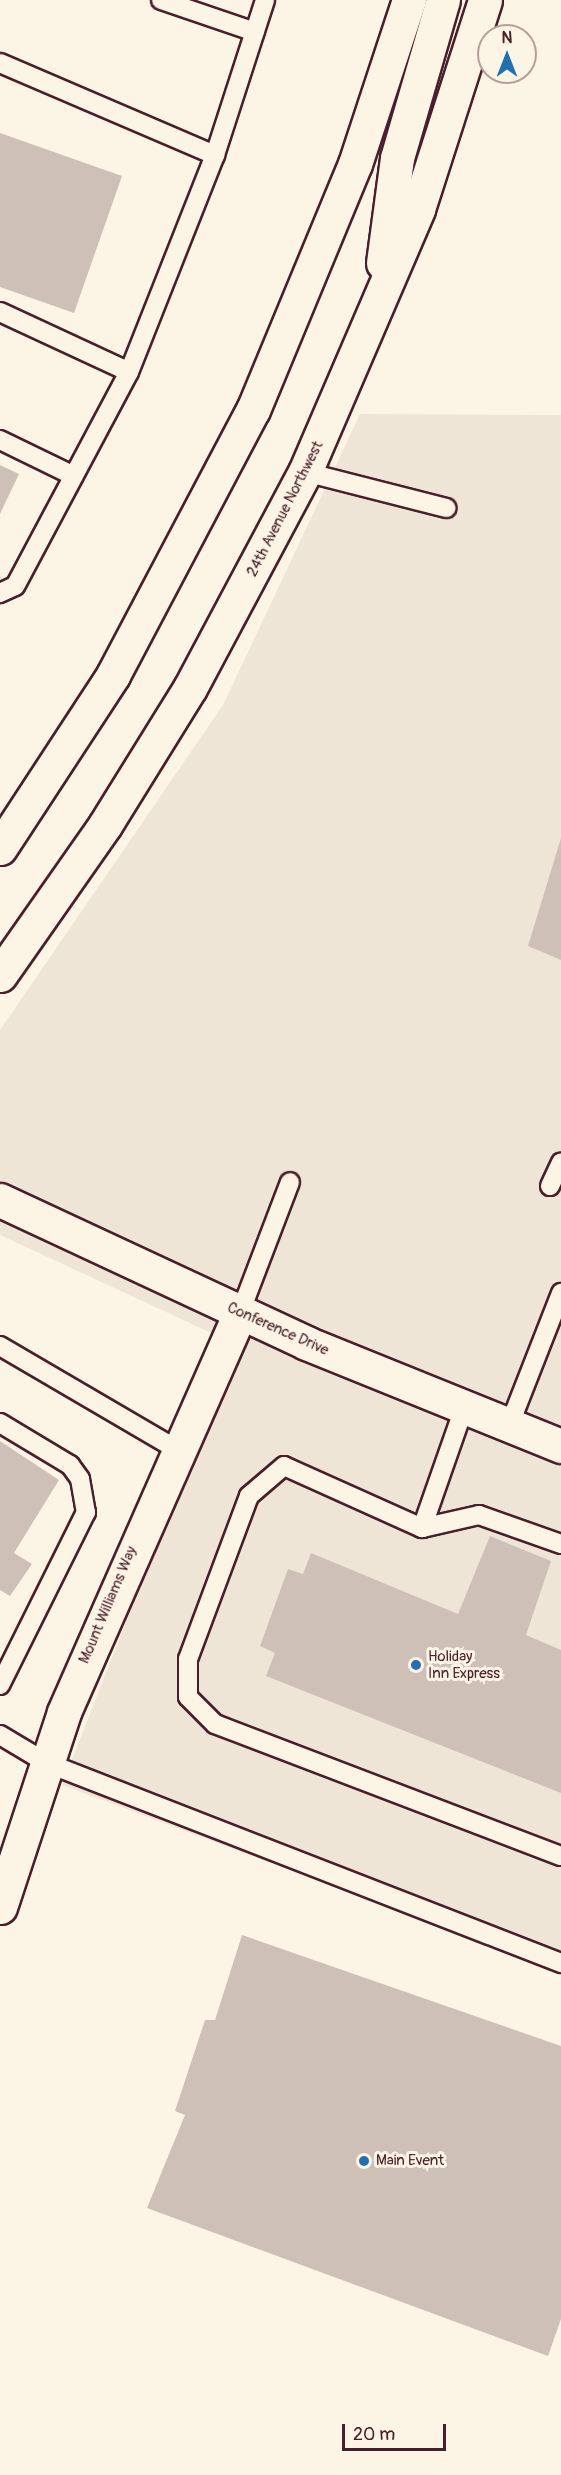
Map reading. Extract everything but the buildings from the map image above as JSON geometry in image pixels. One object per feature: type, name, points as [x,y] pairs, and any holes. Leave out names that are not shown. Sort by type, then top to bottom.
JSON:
[{"type":"main road","points":[[0,848],[113,675],[253,410],[351,175],[409,0]]},
{"type":"main road","points":[[377,310],[396,158],[443,0]]},
{"type":"main road","name":"24th Avenue Northwest","points":[[0,975],[105,825],[190,688],[305,472],[377,310],[418,209],[484,0]]},
{"type":"main road","name":"Conference Drive","points":[[0,1200],[240,1313],[464,1408],[561,1446]]},
{"type":"main road","name":"Mount Williams Way","points":[[0,1907],[47,1763],[176,1449],[240,1313]]},
{"type":"lane","points":[[162,0],[255,32]]},
{"type":"lane","points":[[0,593],[15,586],[129,372],[215,155],[265,0]]},
{"type":"lane","points":[[0,63],[215,155]]},
{"type":"lane","points":[[0,312],[129,372]]},
{"type":"lane","points":[[0,440],[74,476]]},
{"type":"lane","points":[[305,472],[446,508]]},
{"type":"lane","points":[[550,1186],[561,1162]]},
{"type":"lane","points":[[240,1313],[290,1182]]},
{"type":"lane","points":[[509,1426],[561,1293]]},
{"type":"lane","points":[[0,1346],[176,1449]]},
{"type":"lane","points":[[422,1528],[464,1408]]},
{"type":"lane","points":[[0,1423],[70,1466],[80,1479],[86,1512],[0,1685]]},
{"type":"lane","points":[[561,1544],[478,1515],[422,1528],[284,1466],[249,1496],[188,1659],[188,1697],[215,1724],[561,1856]]},
{"type":"lane","points":[[0,1735],[47,1763],[561,1963]]},
{"type":"shaded area","points":[[360,414],[561,415],[561,1971],[62,1785],[235,1344],[0,1235],[0,1030],[223,705]]},
{"type":"place","name":"Holiday Inn Express","points":[[416,1665]]},
{"type":"place","name":"Main Event","points":[[364,2161]]}]
